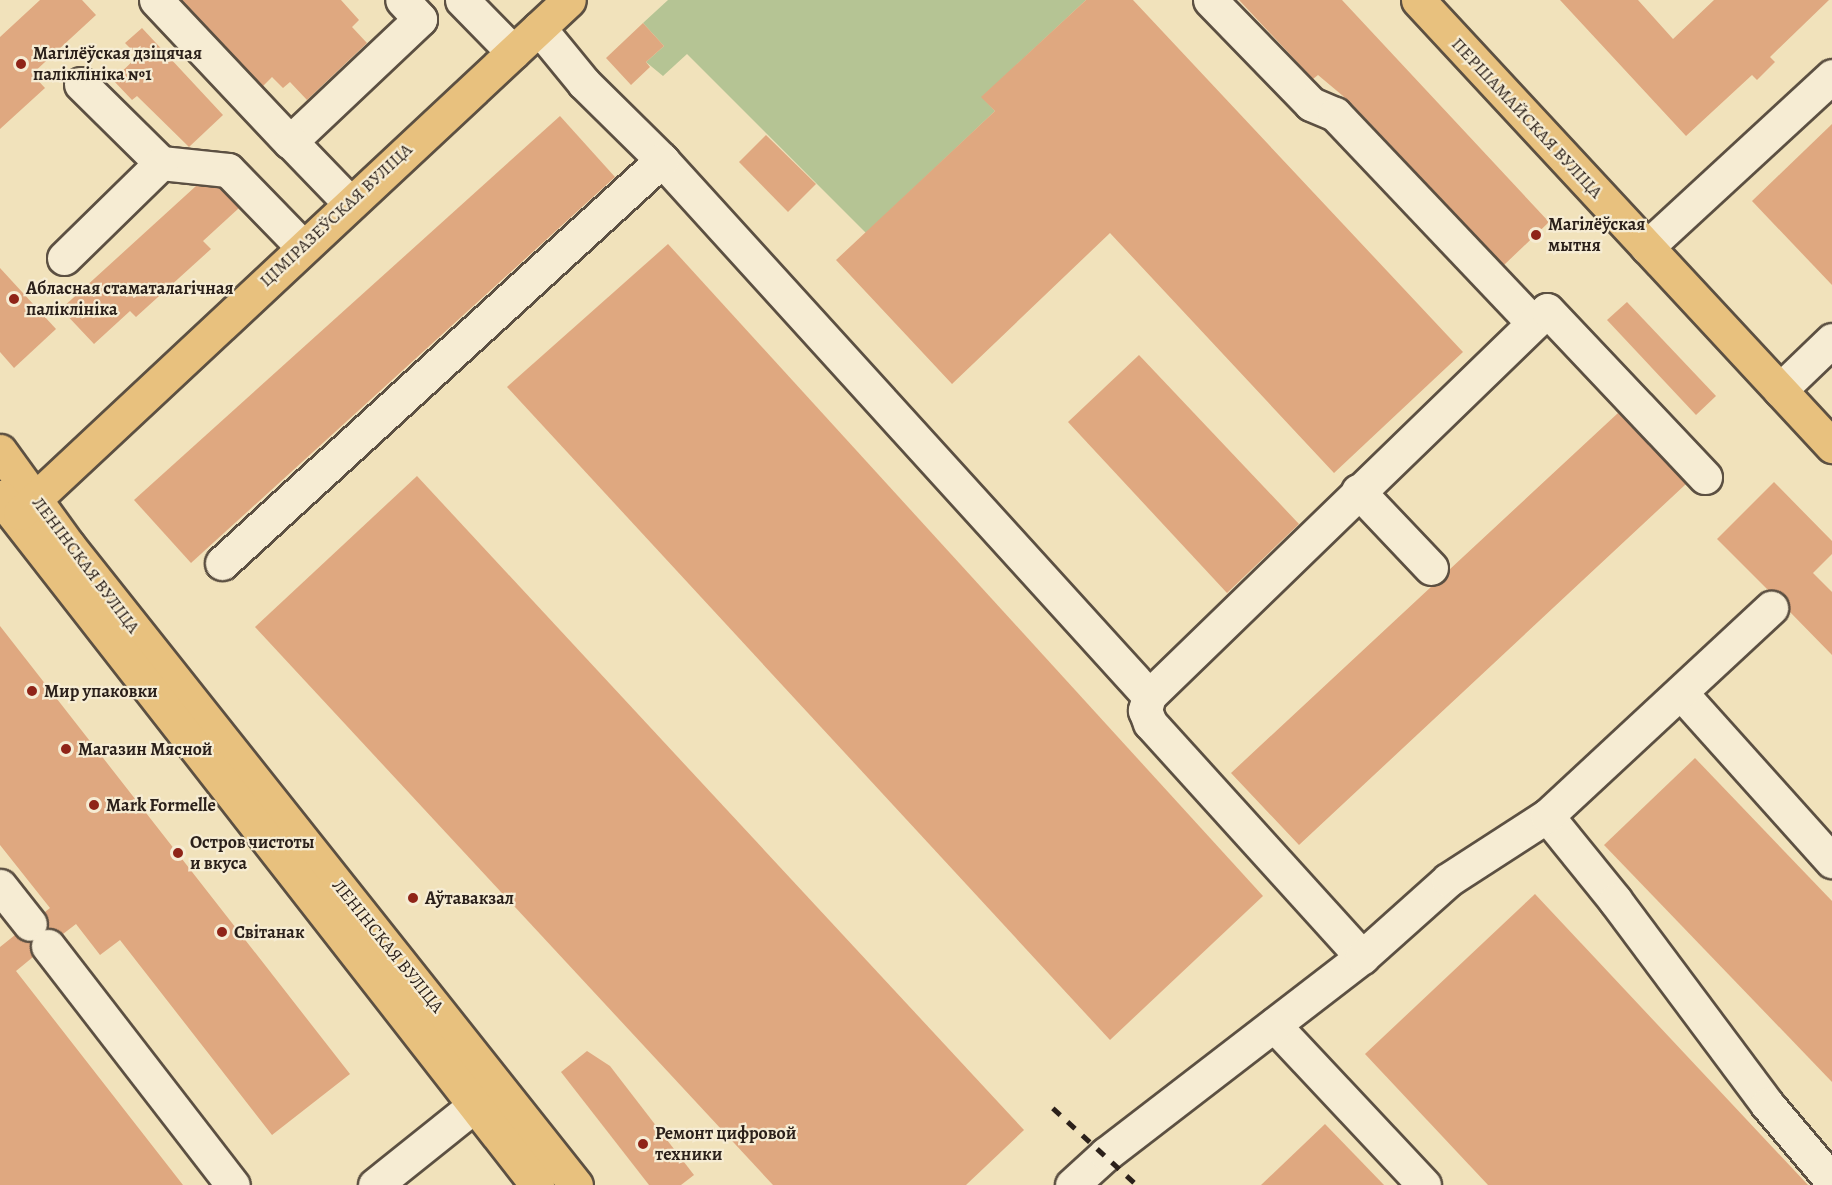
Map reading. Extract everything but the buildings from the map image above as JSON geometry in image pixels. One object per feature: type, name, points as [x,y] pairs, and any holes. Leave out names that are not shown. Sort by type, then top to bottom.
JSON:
[{"type":"main road","name":"ЦІМІРАЗЕЎСКАЯ ВУЛІЦА","points":[[13,511],[569,0]]},
{"type":"main road","name":"ПЕРШАМАЙСКАЯ ВУЛІЦА","points":[[1418,0],[1832,446]]},
{"type":"main road","name":"ЛЕНІНСКАЯ ВУЛІЦА","points":[[0,451],[13,511],[55,572],[487,1095],[576,1185]]},
{"type":"main road","name":"ЛЕНІНСКАЯ ВУЛІЦА","points":[[487,1095],[537,1185]]},
{"type":"street","points":[[156,0],[349,202]]},
{"type":"street","points":[[291,142],[420,19],[402,0]]},
{"type":"street","points":[[462,0],[513,52]]},
{"type":"street","points":[[1210,0],[1311,104],[1335,114],[1533,323]]},
{"type":"street","points":[[539,28],[584,83],[662,160],[1149,696]]},
{"type":"street","points":[[1647,247],[1832,76]]},
{"type":"street","points":[[81,84],[161,163],[228,170],[302,246]]},
{"type":"street","points":[[222,563],[662,160]]},
{"type":"street","points":[[64,258],[161,163]]},
{"type":"street","points":[[1362,957],[1150,723],[1145,710],[1149,696],[1547,310],[1705,477]]},
{"type":"street","points":[[1780,390],[1832,340]]},
{"type":"street","points":[[1358,491],[1431,568]]},
{"type":"street","points":[[1072,1185],[1106,1154],[1362,957],[1449,880],[1546,816],[1771,608]]},
{"type":"street","points":[[1681,693],[1832,861]]},
{"type":"street","points":[[1546,816],[1615,900],[1767,1104],[1832,1181]]},
{"type":"street","points":[[0,886],[233,1185]]},
{"type":"street","points":[[1274,1025],[1424,1185]]},
{"type":"street","points":[[375,1185],[487,1095]]},
{"type":"green space","points":[[668,0],[1086,0],[982,97],[995,111],[866,233],[687,54],[663,76],[646,62],[664,46],[643,23]]},
{"type":"railway","points":[[1053,1108],[1137,1185]]},
{"type":"place","name":"Магілёўская дзіцячая паліклініка №1","points":[[21,64]]},
{"type":"place","name":"Магілёўская мытня","points":[[1536,235]]},
{"type":"place","name":"Абласная стаматалагічная паліклініка","points":[[14,299]]},
{"type":"place","name":"Мир упаковки","points":[[32,691]]},
{"type":"place","name":"Магазин Мясной","points":[[66,749]]},
{"type":"place","name":"Mark Formelle","points":[[94,805]]},
{"type":"place","name":"Остров чистоты и вкуса","points":[[178,853]]},
{"type":"place","name":"Аўтавакзал","points":[[413,898]]},
{"type":"place","name":"Світанак","points":[[222,932]]},
{"type":"place","name":"Ремонт цифровой техники","points":[[643,1144]]}]
